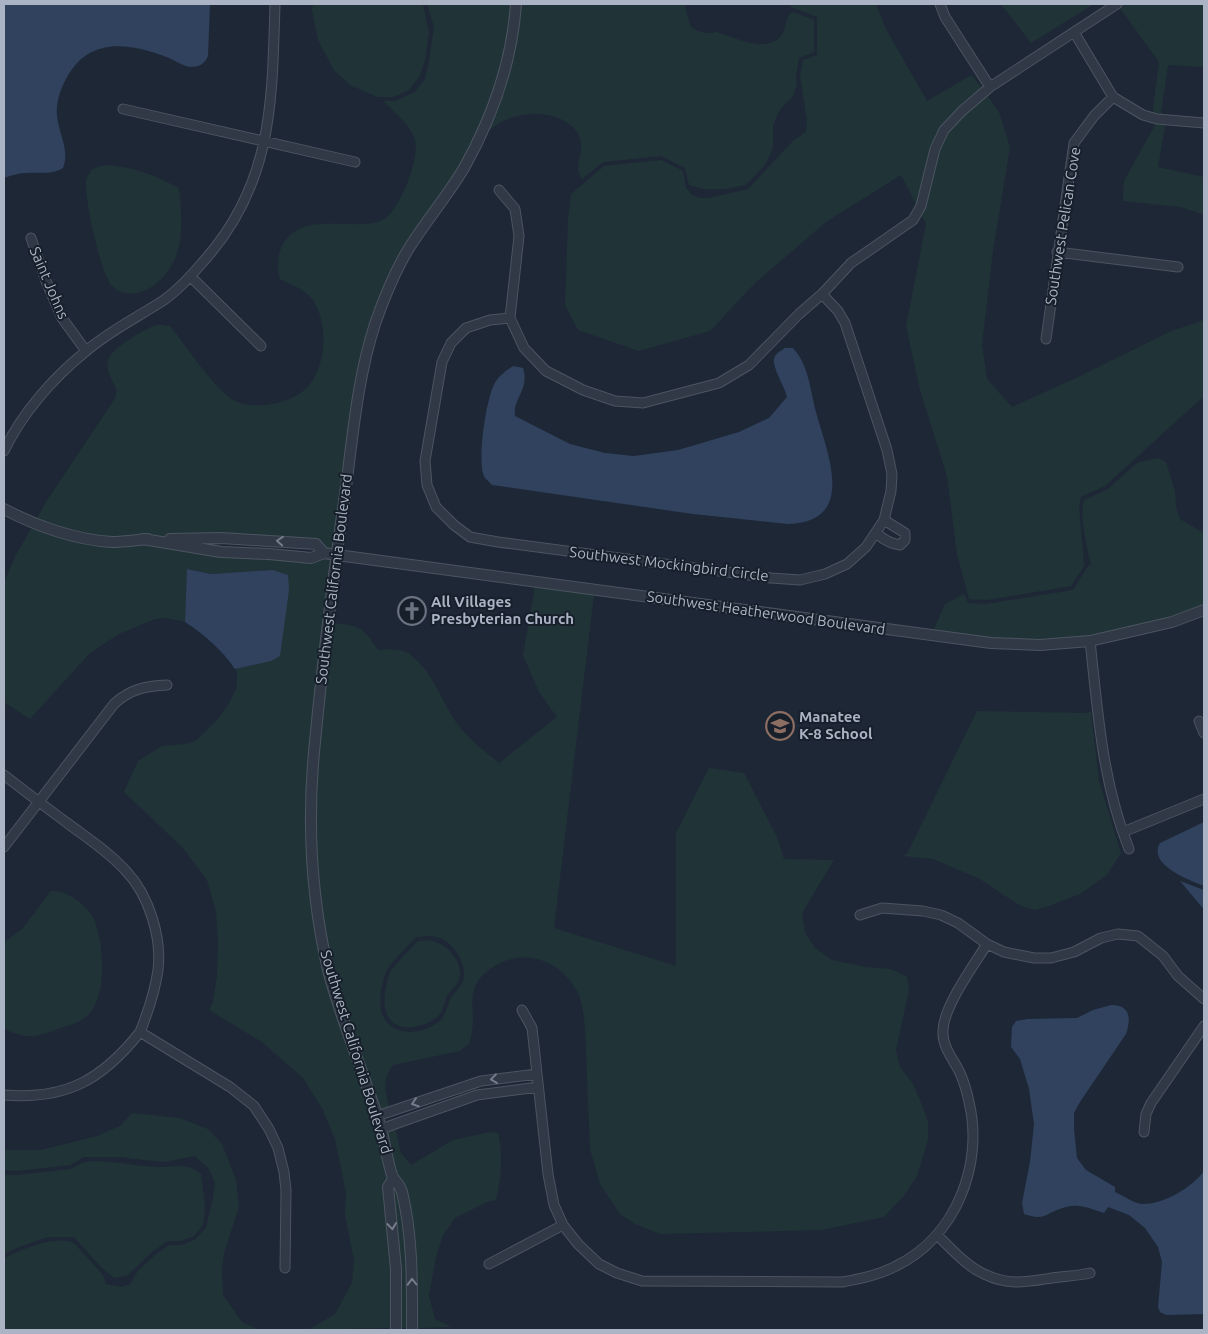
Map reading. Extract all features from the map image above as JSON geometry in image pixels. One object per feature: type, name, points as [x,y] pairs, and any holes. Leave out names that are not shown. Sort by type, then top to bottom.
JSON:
[{"type":"street","points":[[4,451],[9,440],[35,403],[86,351],[121,326],[166,299],[214,250],[230,227],[244,202],[259,165],[265,141],[271,98],[275,4]]},
{"type":"street","name":"Southwest California Boulevard","points":[[412,1330],[412,1275],[406,1209],[400,1186],[393,1179],[377,1116],[328,970],[318,915],[312,855],[311,806],[314,748],[359,388],[375,325],[392,282],[407,252],[463,169],[485,126],[501,84],[511,45],[516,4]]},
{"type":"street","points":[[940,4],[945,17],[990,87]]},
{"type":"street","points":[[499,190],[515,209],[519,236],[510,318],[524,348],[546,371],[583,390],[615,401],[643,403],[719,383],[748,365],[822,294],[851,263],[913,220],[921,206],[935,149],[944,130],[962,110],[990,87],[1117,4]]},
{"type":"street","points":[[1074,32],[1113,97],[1143,115],[1204,123]]},
{"type":"street","name":"Southwest Pelican Cove","points":[[1046,339],[1074,143],[1094,116],[1113,97]]},
{"type":"street","points":[[123,109],[355,162]]},
{"type":"street","name":"Saint Johns","points":[[30,238],[62,318],[86,351]]},
{"type":"street","points":[[1057,252],[1178,268]]},
{"type":"street","points":[[190,276],[261,346]]},
{"type":"street","name":"Southwest Mockingbird Circle","points":[[510,318],[490,320],[466,328],[451,343],[442,362],[425,461],[427,485],[436,507],[454,525],[470,537],[508,544],[800,580],[825,574],[847,564],[866,547],[884,520],[891,491],[892,474],[887,450],[845,322],[838,311],[822,294]]},
{"type":"street","name":"Southwest Heatherwood Boulevard","points":[[4,509],[26,521],[68,534],[112,542],[233,539],[316,544],[324,553]]},
{"type":"street","points":[[876,533],[896,545],[900,545],[904,540],[905,533],[884,520]]},
{"type":"street","points":[[233,539],[233,552]]},
{"type":"street","name":"Southwest Heatherwood Boulevard","points":[[143,540],[221,552],[311,558],[324,553],[991,643],[1040,645],[1090,641],[1172,622],[1204,610]]},
{"type":"street","points":[[1090,641],[1102,754],[1129,849]]},
{"type":"street","points":[[4,847],[120,698],[140,688],[167,685]]},
{"type":"street","points":[[1199,721],[1204,734]]},
{"type":"street","points":[[4,775],[109,854],[128,872],[142,893],[150,910],[157,936],[158,968],[153,999],[140,1032],[108,1066],[91,1078],[71,1088],[45,1095],[4,1095]]},
{"type":"street","points":[[1123,832],[1204,800]]},
{"type":"street","points":[[860,914],[882,908],[923,911],[941,915],[958,923],[986,944],[1004,952],[1034,958],[1051,958],[1074,952],[1101,938],[1118,934],[1138,936],[1163,956],[1178,976],[1204,999]]},
{"type":"street","points":[[522,1010],[532,1028],[548,1174],[554,1205],[563,1225],[578,1244],[599,1264],[617,1273],[642,1281],[842,1282],[871,1277],[898,1266],[922,1250],[937,1235],[956,1209],[967,1178],[972,1154],[974,1126],[969,1101],[960,1073],[948,1052],[942,1032],[947,1012],[986,944]]},
{"type":"street","points":[[1144,1132],[1146,1114],[1151,1103],[1204,1026]]},
{"type":"street","points":[[140,1032],[230,1087],[254,1106],[269,1129],[278,1148],[284,1172],[286,1190],[285,1268]]},
{"type":"street","points":[[377,1116],[481,1081],[537,1074]]},
{"type":"street","points":[[381,1129],[477,1095],[538,1087]]},
{"type":"street","name":"Southwest California Boulevard","points":[[393,1179],[388,1187],[396,1269],[396,1330]]},
{"type":"street","points":[[489,1264],[563,1225]]},
{"type":"street","points":[[937,1235],[969,1264],[983,1274],[998,1280],[1013,1283],[1028,1282],[1090,1273]]},
{"type":"green space","points":[[313,4],[423,4],[429,33],[425,61],[419,77],[409,90],[393,97],[378,97],[350,85],[334,70],[318,40],[312,10]]},
{"type":"green space","points":[[427,4],[512,4],[500,67],[480,126],[461,165],[430,209],[419,229],[370,327],[364,345],[333,550],[217,540],[216,548],[332,559],[318,672],[314,916],[378,1130],[389,1178],[392,1328],[308,1330],[335,1314],[352,1283],[354,1261],[345,1214],[346,1193],[335,1139],[322,1108],[303,1078],[262,1042],[209,1010],[213,1002],[217,976],[218,940],[216,912],[207,880],[183,848],[124,792],[138,761],[162,746],[186,744],[197,740],[217,720],[230,702],[237,686],[237,671],[235,669],[259,663],[288,575],[273,570],[211,574],[188,569],[185,622],[167,618],[155,619],[119,634],[90,653],[30,719],[4,702],[4,582],[15,557],[46,502],[114,400],[117,391],[108,371],[109,358],[131,338],[153,326],[170,326],[219,388],[235,401],[244,404],[265,405],[276,403],[296,396],[305,390],[311,383],[320,364],[323,343],[322,321],[314,302],[307,294],[280,279],[278,262],[282,246],[290,235],[301,228],[327,224],[369,224],[381,221],[395,208],[407,185],[416,149],[413,134],[384,101],[395,101],[415,92],[425,79],[434,27]]},
{"type":"green space","points":[[520,4],[686,4],[685,7],[691,27],[694,29],[709,33],[716,32],[742,41],[761,44],[777,40],[783,33],[787,19],[793,12],[814,20],[814,52],[799,58],[796,75],[797,85],[793,96],[777,115],[773,126],[773,148],[765,165],[746,185],[725,189],[703,189],[689,185],[685,168],[661,156],[603,162],[582,179],[578,170],[581,142],[576,130],[565,121],[544,114],[527,114],[505,120],[488,131]]},
{"type":"green space","points":[[791,4],[876,4],[886,29],[927,101],[972,75],[999,112],[1010,147],[993,251],[982,345],[987,379],[1012,407],[1169,332],[1204,320],[1204,396],[1105,486],[1081,497],[1079,506],[1084,566],[1071,586],[987,600],[969,599],[957,554],[947,476],[920,390],[906,326],[926,224],[901,175],[826,222],[755,283],[710,331],[639,351],[578,330],[565,305],[568,220],[571,194],[604,166],[661,160],[683,171],[686,188],[692,195],[700,198],[709,198],[748,189],[793,141],[806,132],[807,121],[800,76],[803,60],[817,55],[817,17],[791,7]]},
{"type":"green space","points":[[1001,4],[1094,4],[1031,43]]},
{"type":"green space","points":[[1117,4],[1204,4],[1204,67],[1168,65],[1161,112],[1165,126],[1158,167],[1204,177],[1204,215],[1181,207],[1123,201],[1124,181],[1155,125],[1153,109],[1159,62]]},
{"type":"green space","points":[[106,165],[144,172],[179,188],[181,235],[175,258],[170,268],[155,285],[140,292],[126,293],[112,286],[103,268],[94,237],[86,192],[86,181],[92,169]]},
{"type":"green space","points":[[1158,458],[1166,462],[1175,491],[1176,507],[1180,519],[1204,533],[1204,606],[1171,618],[1090,637],[1035,640],[1003,639],[933,631],[945,604],[964,594],[968,603],[986,604],[1073,590],[1088,566],[1091,565],[1082,515],[1084,500],[1108,489],[1137,463]]},
{"type":"green space","points":[[535,586],[594,594],[554,928],[676,966],[676,833],[709,768],[744,773],[777,837],[784,859],[834,860],[802,913],[805,933],[815,948],[832,960],[866,967],[891,969],[907,977],[909,990],[896,1050],[900,1067],[913,1084],[928,1122],[928,1140],[917,1176],[903,1197],[884,1217],[822,1230],[660,1234],[635,1224],[620,1214],[600,1184],[590,1149],[585,1029],[579,995],[564,974],[544,961],[533,958],[509,960],[493,967],[482,975],[473,993],[473,1023],[470,1043],[460,1051],[393,1065],[385,1085],[389,1107],[379,1111],[332,969],[322,915],[316,855],[315,806],[318,748],[332,623],[349,625],[360,629],[368,636],[378,650],[401,650],[408,653],[425,669],[463,731],[498,764],[557,717],[539,692],[523,655]],"holes":[[[431,936],[446,941],[458,954],[464,970],[462,983],[450,1000],[443,1018],[421,1031],[404,1032],[396,1029],[384,1019],[380,1000],[383,980],[388,968],[416,937]]]},
{"type":"green space","points":[[977,711],[1086,713],[1091,711],[1099,781],[1121,853],[1107,875],[1080,894],[1035,910],[1019,905],[980,879],[933,859],[903,856],[907,854]]},
{"type":"green space","points":[[51,891],[64,893],[77,900],[88,910],[95,922],[102,957],[99,995],[95,1005],[86,1017],[37,1036],[25,1036],[4,1029],[4,942],[23,928]]},
{"type":"green space","points":[[430,940],[442,945],[452,953],[459,967],[460,977],[457,984],[448,994],[437,1018],[422,1025],[403,1027],[395,1024],[389,1018],[386,1011],[384,1000],[389,976],[395,965],[418,941]]},
{"type":"green space","points":[[132,1113],[179,1118],[208,1129],[222,1144],[236,1180],[239,1207],[224,1253],[222,1270],[223,1295],[242,1322],[257,1329],[267,1330],[4,1330],[4,1258],[49,1241],[67,1241],[75,1244],[103,1275],[106,1284],[122,1287],[130,1284],[138,1271],[169,1245],[182,1245],[196,1239],[206,1227],[215,1183],[209,1169],[195,1156],[164,1162],[118,1157],[84,1157],[70,1165],[17,1171],[4,1170],[4,1150],[41,1150],[97,1136],[120,1126]]},
{"type":"green space","points":[[395,1128],[401,1153],[411,1165],[453,1140],[490,1132],[498,1133],[501,1166],[496,1200],[487,1202],[455,1218],[443,1235],[436,1257],[429,1296],[435,1319],[451,1327],[416,1328],[416,1275],[397,1177],[386,1132]]},
{"type":"green space","points":[[99,1161],[155,1167],[184,1166],[195,1170],[201,1174],[205,1206],[203,1225],[194,1236],[181,1241],[168,1241],[153,1251],[128,1275],[114,1278],[100,1266],[74,1237],[48,1237],[4,1254],[4,1175],[71,1169],[84,1162]]},
{"type":"green space","points":[[394,1186],[399,1195],[405,1230],[409,1328],[400,1328],[392,1188]]},
{"type":"water","points":[[4,4],[210,4],[208,56],[201,65],[190,67],[154,53],[124,46],[96,50],[84,57],[73,68],[64,83],[58,99],[57,116],[65,155],[63,168],[50,172],[21,173],[4,178]]},
{"type":"water","points":[[785,348],[793,348],[806,370],[830,465],[831,498],[823,511],[810,520],[788,524],[693,514],[492,485],[484,476],[482,468],[482,443],[489,400],[496,381],[513,366],[523,368],[525,376],[523,388],[516,404],[515,416],[570,444],[605,453],[634,456],[678,450],[739,432],[769,418],[787,397],[774,363],[778,352]]},
{"type":"water","points":[[187,569],[211,574],[273,570],[288,575],[289,590],[280,656],[271,661],[235,669],[212,643],[185,622]]},
{"type":"water","points":[[1204,822],[1204,886],[1180,876],[1165,865],[1159,858],[1158,851],[1160,843]]},
{"type":"water","points":[[1180,881],[1204,890],[1204,909],[1201,906]]},
{"type":"water","points":[[1111,1005],[1122,1007],[1126,1010],[1129,1018],[1128,1028],[1126,1034],[1074,1113],[1077,1158],[1086,1170],[1115,1187],[1115,1192],[1140,1204],[1161,1201],[1177,1194],[1193,1183],[1204,1171],[1204,1314],[1166,1315],[1160,1312],[1158,1307],[1162,1262],[1158,1247],[1145,1228],[1129,1215],[1108,1207],[1104,1213],[1076,1206],[1059,1209],[1042,1217],[1024,1214],[1022,1203],[1030,1162],[1034,1124],[1029,1089],[1020,1059],[1011,1047],[1012,1027],[1016,1021],[1028,1019],[1077,1018],[1093,1010]]},
{"type":"place","name":"All Villages Presbyterian Church","points":[[412,611]]},
{"type":"place","name":"Manatee K-8 School","points":[[780,726]]}]
